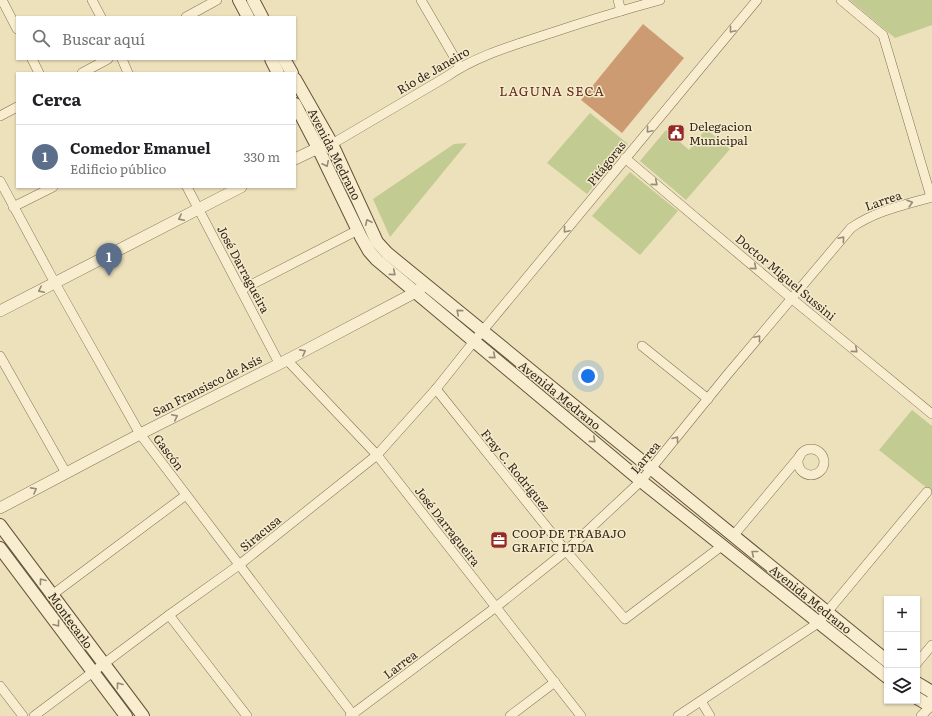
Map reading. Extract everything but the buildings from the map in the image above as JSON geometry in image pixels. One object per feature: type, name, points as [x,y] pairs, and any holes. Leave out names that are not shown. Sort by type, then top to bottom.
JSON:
[{"type":"main road","points":[[239,0],[247,16]]},
{"type":"main road","points":[[253,0],[261,16]]},
{"type":"main road","points":[[272,60],[278,72]]},
{"type":"main road","points":[[285,60],[291,72]]},
{"type":"main road","name":"Avenida Medrano","points":[[296,81],[332,144],[377,242],[387,253],[426,285],[479,336],[642,481],[884,675]]},
{"type":"main road","name":"Avenida Medrano","points":[[296,106],[369,251],[377,260],[416,292],[479,336],[652,469],[884,659]]},
{"type":"main road","name":"Montecarlo","points":[[0,524],[143,716]]},
{"type":"main road","name":"Montecarlo","points":[[0,548],[126,716]]},
{"type":"main road","points":[[920,685],[932,692]]},
{"type":"street","points":[[2,0],[16,27]]},
{"type":"street","points":[[92,0],[100,16]]},
{"type":"street","points":[[188,16],[217,0]]},
{"type":"street","points":[[421,0],[460,67]]},
{"type":"street","points":[[618,0],[621,10]]},
{"type":"street","name":"Río de Janeiro","points":[[296,159],[318,148],[332,144],[446,77],[460,67],[512,46],[621,10],[660,0]]},
{"type":"street","name":"Pitágoras","points":[[479,336],[757,0]]},
{"type":"street","points":[[841,0],[883,35],[931,197]]},
{"type":"street","points":[[32,60],[38,72]]},
{"type":"street","points":[[84,72],[106,60]]},
{"type":"street","points":[[122,60],[128,72]]},
{"type":"street","points":[[0,116],[16,108]]},
{"type":"street","name":"Doctor Miguel Sussini","points":[[626,158],[791,298],[932,414]]},
{"type":"street","name":"Gascón","points":[[0,181],[55,283],[140,434],[352,715]]},
{"type":"street","points":[[13,207],[51,188]]},
{"type":"street","name":"José Darragueira","points":[[188,188],[241,290],[283,361],[377,455],[581,716]]},
{"type":"street","points":[[0,311],[239,188]]},
{"type":"street","name":"Larrea","points":[[352,715],[496,607],[566,551],[642,481],[791,298],[851,228],[874,215],[931,197]]},
{"type":"street","points":[[241,290],[358,230]]},
{"type":"street","name":"San Fransisco de Asís","points":[[0,508],[416,292],[426,285]]},
{"type":"street","name":"Siracusa","points":[[34,716],[169,615],[239,565],[377,455],[436,389],[479,336]]},
{"type":"street","points":[[642,346],[708,399]]},
{"type":"street","points":[[0,356],[66,473]]},
{"type":"street","name":"Fray C. Rodríguez","points":[[436,389],[566,551],[625,619],[723,545]]},
{"type":"street","points":[[733,536],[800,456]]},
{"type":"street","points":[[678,716],[818,623],[828,613],[927,492]]},
{"type":"street","points":[[52,595],[186,495]]},
{"type":"street","points":[[169,615],[247,716]]},
{"type":"street","points":[[920,659],[932,645]]},
{"type":"street","points":[[510,716],[555,682]]},
{"type":"street","points":[[0,686],[23,716]]},
{"type":"street","points":[[700,702],[710,716]]},
{"type":"street","points":[[921,716],[928,702]]},
{"type":"green space","points":[[850,0],[932,0],[932,25],[895,38]]},
{"type":"green space","points":[[590,113],[628,144],[587,194],[547,163]]},
{"type":"green space","points":[[706,129],[730,149],[686,200],[640,161],[666,130],[689,150]]},
{"type":"green space","points":[[467,143],[390,237],[373,199],[454,144]]},
{"type":"green space","points":[[630,172],[678,211],[640,255],[592,216]]},
{"type":"green space","points":[[912,410],[932,426],[932,492],[879,450]]},
{"type":"place","name":"Delegacion Municipal","points":[[676,133]]},
{"type":"place","name":"Comedor Emanuel","points":[[109,276]]},
{"type":"place","name":"COOP DE TRABAJO GRAFIC LTDA","points":[[499,540]]},
{"type":"district","name":"LAGUNA SECA","points":[[552,90]]}]
